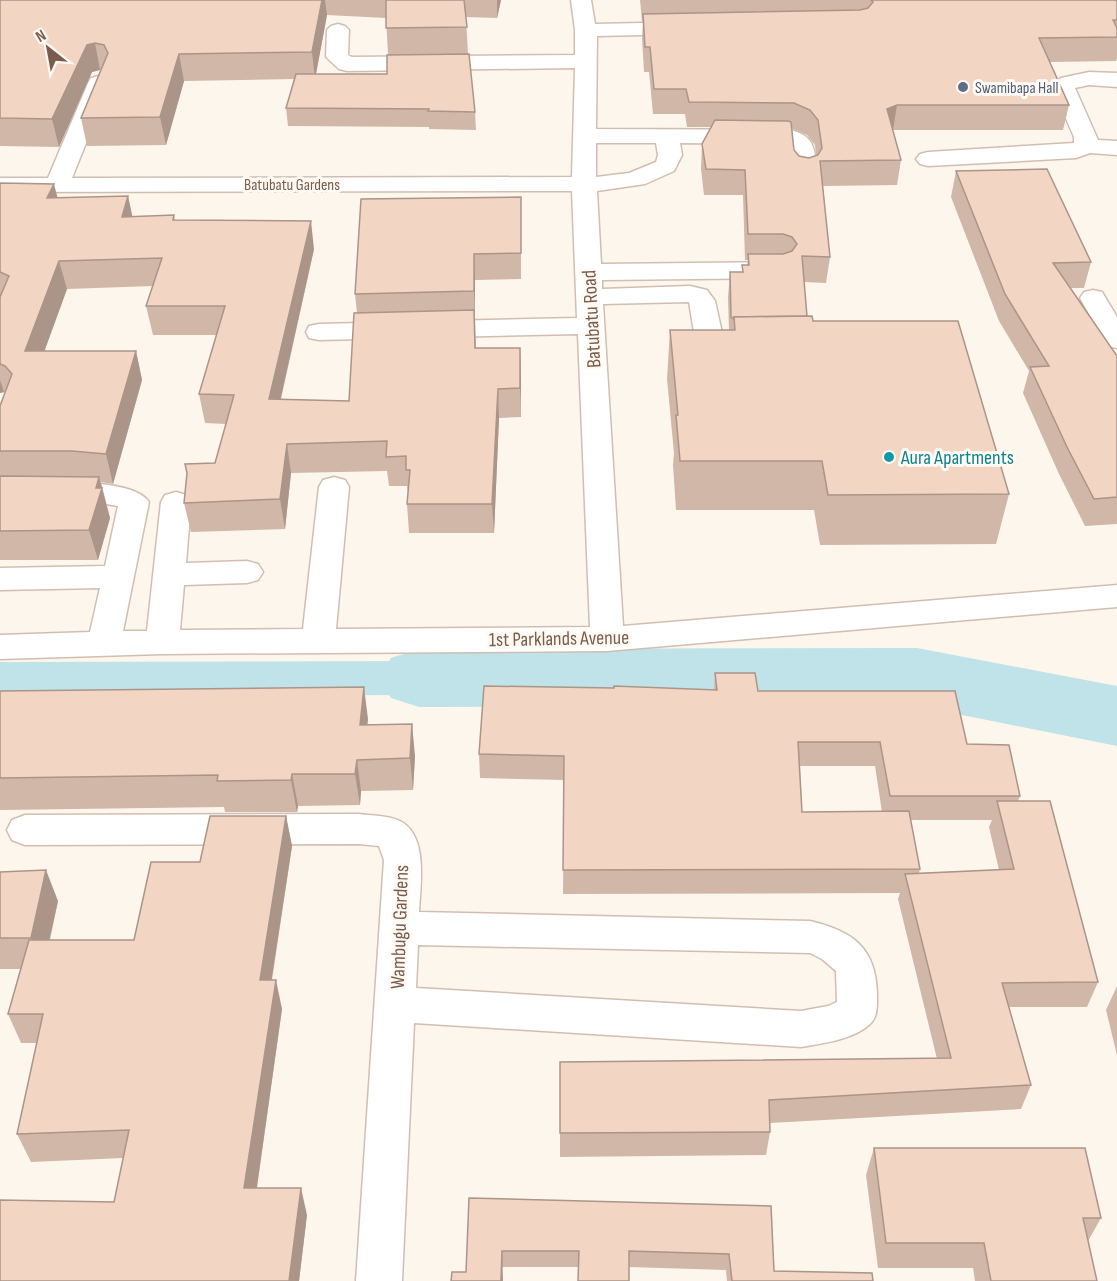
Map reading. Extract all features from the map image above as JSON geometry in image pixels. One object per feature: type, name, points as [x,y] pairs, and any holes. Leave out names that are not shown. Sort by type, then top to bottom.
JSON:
[{"type":"street","name":"Batubatu Road","points":[[581,0],[586,30],[584,183],[607,639]]},
{"type":"street","points":[[586,30],[704,28]]},
{"type":"street","points":[[338,30],[337,57],[347,64],[585,61]]},
{"type":"street","points":[[57,184],[101,79]]},
{"type":"street","points":[[1086,146],[1086,137],[1063,86],[1068,81],[1082,79],[1117,80]]},
{"type":"street","points":[[585,136],[791,137],[801,143],[805,174]]},
{"type":"street","name":"Batubatu Gardens","points":[[0,185],[605,184],[629,182],[650,176],[666,166],[669,155],[667,137]]},
{"type":"street","points":[[928,159],[1062,154],[1086,146],[1117,148]]},
{"type":"street","points":[[589,284],[779,270]]},
{"type":"street","points":[[589,284],[698,296],[702,301],[710,344],[717,352],[731,356],[765,356]]},
{"type":"street","points":[[1094,298],[1117,340]]},
{"type":"street","points":[[319,332],[591,326]]},
{"type":"street","points":[[318,641],[334,487]]},
{"type":"street","points":[[0,493],[122,495],[134,502],[104,645]]},
{"type":"street","points":[[162,642],[176,502]]},
{"type":"street","points":[[170,574],[247,572]]},
{"type":"street","points":[[0,579],[120,577]]},
{"type":"street","name":"1st Parklands Avenue","points":[[0,647],[162,642],[607,639],[1117,596]]},
{"type":"street","name":"Wambugu Gardens","points":[[25,830],[359,829],[389,832],[400,846],[403,860],[379,1281]]},
{"type":"street","points":[[395,1004],[801,1029],[835,1023],[857,1011],[854,966],[840,950],[826,941],[810,937],[399,928]]},
{"type":"building","points":[[0,0],[322,0],[312,52],[179,54],[160,117],[81,118],[108,53],[104,45],[95,43],[87,45],[52,119],[0,118]]},
{"type":"building","points":[[386,0],[464,0],[467,27],[386,28]]},
{"type":"building","points":[[871,0],[1116,0],[1117,20],[1113,20],[1117,28],[1117,37],[1039,38],[1069,105],[897,105],[887,109],[901,160],[820,161],[830,257],[802,256],[807,316],[734,317],[734,319],[731,317],[730,272],[743,272],[742,265],[749,265],[748,254],[783,254],[792,251],[797,244],[792,237],[783,234],[748,234],[745,170],[706,169],[702,144],[715,120],[788,121],[791,122],[794,150],[799,156],[809,158],[818,155],[822,148],[818,120],[810,110],[794,103],[689,102],[686,89],[654,89],[650,47],[645,47],[643,14],[860,10],[868,8],[873,2]]},
{"type":"building","points":[[469,54],[475,112],[428,111],[429,109],[286,108],[296,74],[387,74],[387,55]]},
{"type":"building","points":[[1047,169],[1091,262],[1053,263],[1117,356],[1117,497],[1094,499],[1067,447],[1030,367],[1049,366],[1005,294],[956,171]]},
{"type":"building","points":[[0,183],[54,184],[47,198],[128,196],[122,217],[174,215],[173,220],[311,221],[269,399],[349,401],[354,313],[474,310],[475,348],[520,348],[520,388],[498,389],[492,504],[407,504],[410,470],[406,470],[406,456],[386,457],[387,441],[287,444],[280,499],[184,503],[187,473],[185,464],[215,463],[234,395],[199,394],[225,306],[146,306],[162,258],[59,261],[25,351],[136,351],[106,454],[72,451],[0,451],[0,406],[12,374],[0,364],[0,297],[9,276],[0,272]]},
{"type":"building","points":[[521,197],[521,253],[474,254],[474,291],[355,294],[361,199]]},
{"type":"building","points":[[812,316],[813,321],[958,321],[1009,494],[828,495],[822,461],[680,461],[670,330],[735,330],[734,317]]},
{"type":"building","points":[[0,476],[99,477],[96,488],[102,488],[89,530],[0,531]]},
{"type":"building","points":[[715,673],[755,673],[758,691],[955,691],[967,744],[1009,745],[1020,796],[890,796],[880,742],[798,742],[802,812],[909,811],[920,869],[563,870],[564,756],[479,754],[484,686],[614,688],[614,686],[717,690]]},
{"type":"building","points":[[364,687],[360,725],[412,724],[410,758],[357,760],[355,774],[292,774],[291,780],[217,781],[218,775],[0,778],[0,691]]},
{"type":"building","points":[[997,801],[1050,801],[1098,982],[1002,983],[1031,1085],[769,1100],[770,1132],[560,1133],[560,1062],[951,1058],[905,874],[1014,869]]},
{"type":"building","points":[[210,816],[286,816],[260,980],[276,980],[244,1188],[301,1188],[289,1281],[0,1281],[0,1200],[114,1202],[129,1130],[17,1134],[43,1014],[8,1014],[29,940],[134,940],[151,862],[200,862]]},
{"type":"building","points":[[46,870],[31,938],[0,938],[0,872]]},
{"type":"building","points":[[874,1148],[1085,1148],[1101,1218],[1083,1218],[1097,1281],[991,1281],[984,1243],[886,1243]]},
{"type":"building","points":[[469,1198],[771,1206],[774,1271],[872,1273],[873,1281],[732,1281],[729,1254],[629,1251],[629,1281],[578,1281],[579,1251],[502,1251],[501,1281],[451,1281],[452,1272],[466,1272]]},
{"type":"waterway","points":[[419,678],[917,677],[1117,716]]},
{"type":"waterway","points":[[0,679],[419,678]]},
{"type":"place","name":"Swamibapa Hall","points":[[963,87]]},
{"type":"place","name":"Aura Apartments","points":[[889,457]]}]
